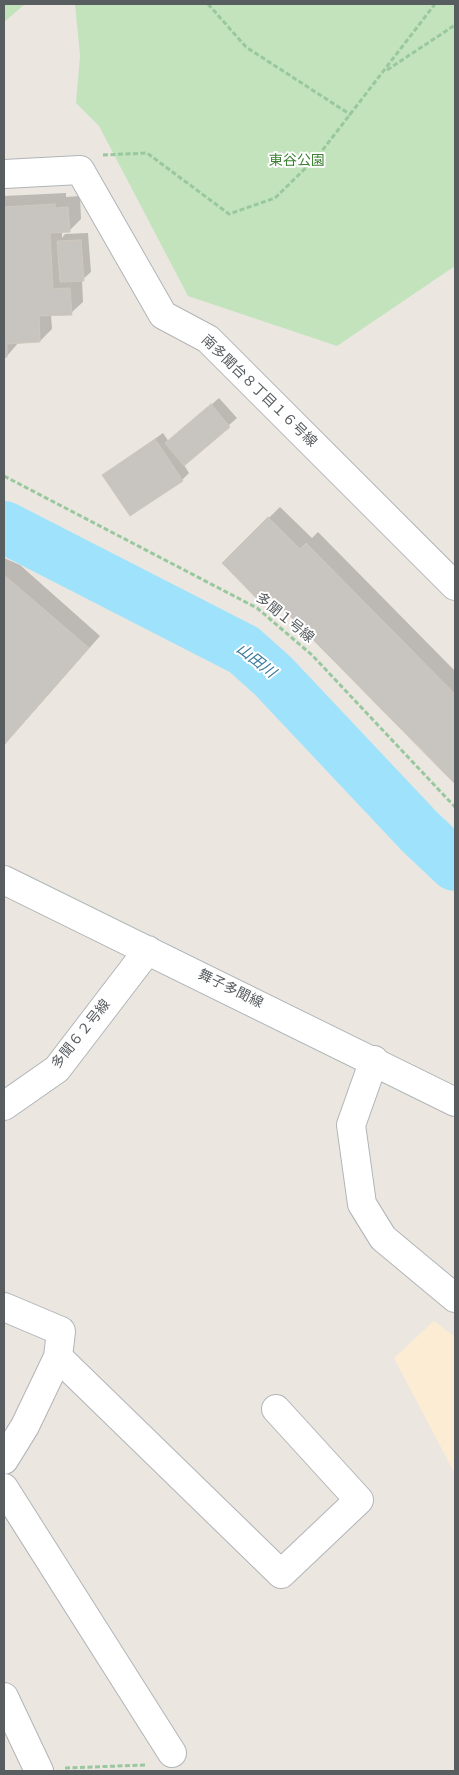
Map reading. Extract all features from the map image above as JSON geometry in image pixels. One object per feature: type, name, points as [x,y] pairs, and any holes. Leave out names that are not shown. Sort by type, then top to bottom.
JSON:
[{"type":"street","points":[[4,174],[80,170]]},
{"type":"street","name":"南多聞台８丁目１６号線","points":[[80,170],[163,315],[208,339],[455,586]]},
{"type":"street","name":"舞子多聞線","points":[[4,880],[374,1060],[455,1102]]},
{"type":"street","name":"多聞６２号線","points":[[4,1106],[57,1069],[148,950]]},
{"type":"street","points":[[374,1060],[351,1125],[362,1204],[383,1238],[455,1298]]},
{"type":"street","points":[[4,1307],[59,1344],[280,1574],[359,1500],[276,1409]]},
{"type":"street","points":[[4,1460],[25,1426],[59,1344]]},
{"type":"street","points":[[4,1488],[172,1753]]},
{"type":"street","points":[[4,1696],[38,1770]]},
{"type":"path","points":[[208,4],[246,48],[351,115]]},
{"type":"path","points":[[80,170],[97,155],[147,153],[229,214],[275,198],[318,156],[435,4]]},
{"type":"path","points":[[384,72],[455,25]]},
{"type":"path","name":"多聞１号線","points":[[4,476],[257,608],[312,655],[455,807]]},
{"type":"path","points":[[38,1770],[143,1767],[172,1753]]},
{"type":"shaded area","points":[[434,1321],[455,1337],[455,1474],[394,1358]]},
{"type":"green space","points":[[4,4],[25,4],[4,22]]},
{"type":"green space","name":"東谷公園","points":[[75,4],[455,4],[455,266],[337,346],[188,296],[99,126],[76,103],[80,56]]},
{"type":"building","points":[[55,204],[55,208],[68,207],[70,232],[50,233],[53,289],[70,288],[72,315],[39,316],[40,342],[7,344],[7,357],[4,358],[4,207]]},
{"type":"building","points":[[81,240],[84,281],[60,282],[57,241]]},
{"type":"building","points":[[211,404],[230,427],[184,466],[165,443]]},
{"type":"building","points":[[155,439],[183,481],[130,516],[102,475]]},
{"type":"building","points":[[268,517],[300,549],[306,543],[455,694],[455,784],[272,598],[264,606],[222,563]]},
{"type":"building","points":[[4,575],[89,648],[4,745]]},
{"type":"waterway","name":"山田川","points":[[4,527],[244,650],[273,676],[420,832],[455,865]]}]
